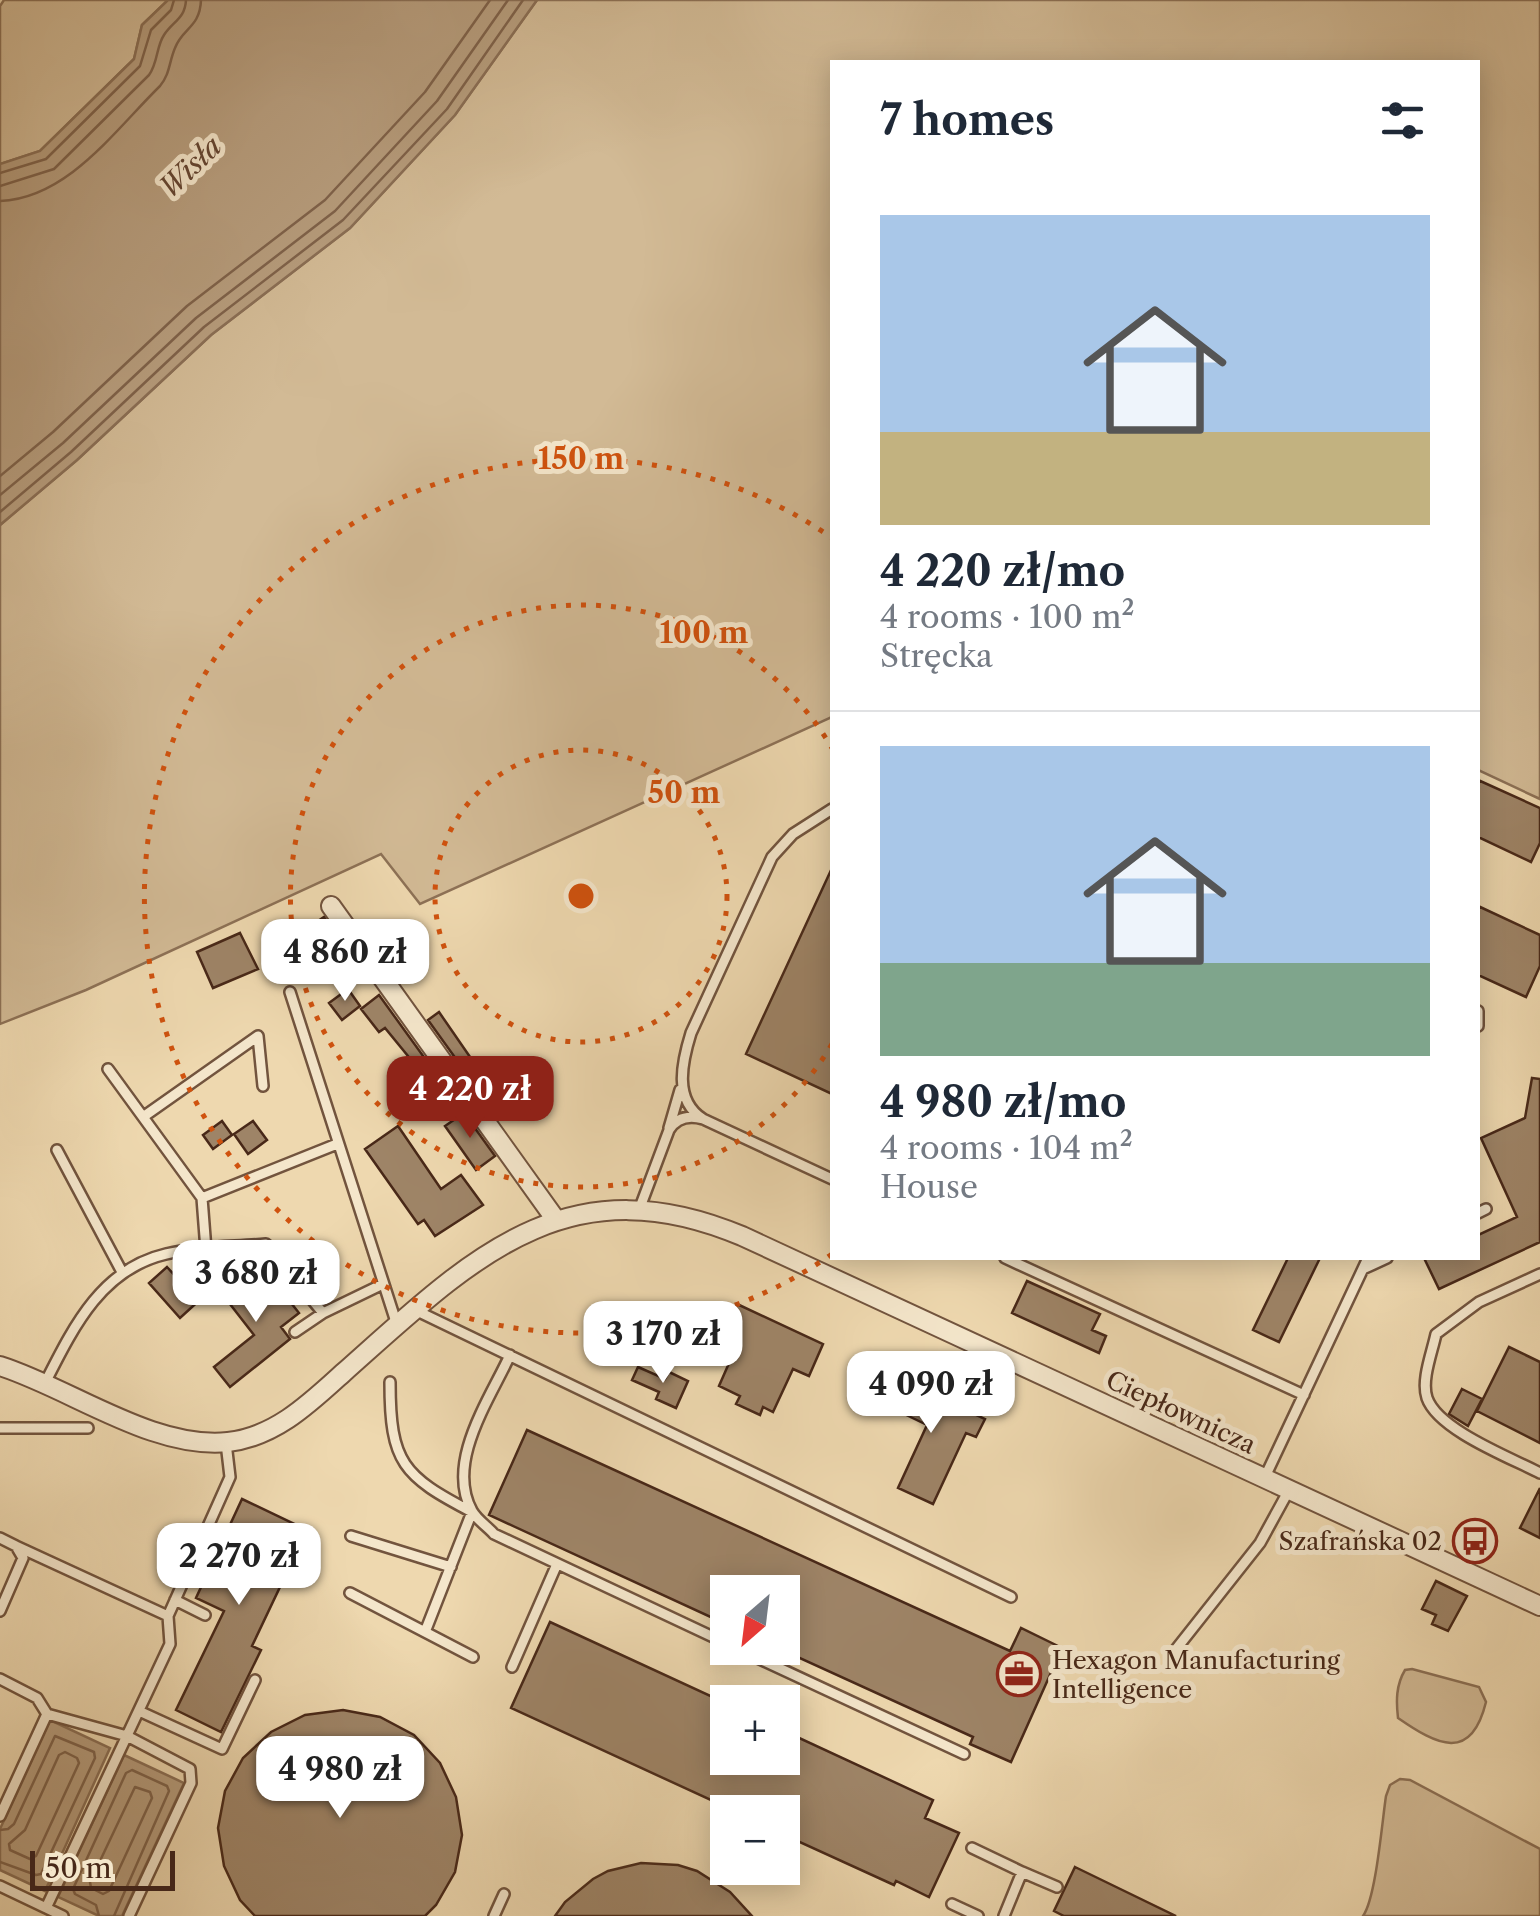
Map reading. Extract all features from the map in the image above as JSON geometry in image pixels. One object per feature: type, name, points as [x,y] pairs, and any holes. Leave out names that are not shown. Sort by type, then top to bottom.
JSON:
[{"type":"street","points":[[330,906],[556,1220]]},
{"type":"street","name":"Ciepłownicza","points":[[0,1366],[158,1432],[194,1441],[246,1439],[286,1421],[470,1264],[498,1245],[579,1214],[640,1210],[710,1222],[742,1236],[1540,1606]]},
{"type":"lane","points":[[640,1210],[669,1130],[692,1033],[772,857],[793,834],[830,810]]},
{"type":"lane","points":[[290,992],[397,1326]]},
{"type":"lane","points":[[143,1117],[258,1036],[263,1086]]},
{"type":"lane","points":[[108,1069],[202,1198],[206,1250]]},
{"type":"lane","points":[[683,1080],[688,1107],[702,1119]]},
{"type":"lane","points":[[669,1130],[687,1116],[702,1119],[830,1178]]},
{"type":"lane","points":[[202,1198],[338,1144]]},
{"type":"lane","points":[[56,1150],[122,1272]]},
{"type":"lane","points":[[45,1384],[92,1300],[122,1272],[166,1254],[266,1244],[323,1313]]},
{"type":"lane","points":[[1009,1260],[1304,1395]]},
{"type":"lane","points":[[1264,1478],[1367,1260]]},
{"type":"lane","points":[[1362,1270],[1383,1260]]},
{"type":"lane","points":[[1540,1274],[1479,1302],[1436,1334],[1426,1386],[1434,1410],[1453,1428],[1540,1473]]},
{"type":"lane","points":[[295,1332],[323,1313],[383,1284]]},
{"type":"lane","points":[[415,1310],[1011,1597]]},
{"type":"lane","points":[[425,1632],[472,1512],[462,1478],[468,1448],[510,1355]]},
{"type":"lane","points":[[390,1382],[390,1426],[402,1460],[425,1487],[472,1512],[494,1534],[710,1636]]},
{"type":"lane","points":[[0,1428],[88,1428]]},
{"type":"lane","points":[[46,1908],[170,1644],[168,1616],[230,1477],[226,1442]]},
{"type":"lane","points":[[1173,1653],[1260,1543],[1289,1490]]},
{"type":"lane","points":[[351,1536],[451,1567]]},
{"type":"lane","points":[[0,1538],[168,1616]]},
{"type":"lane","points":[[0,1611],[23,1558],[16,1546]]},
{"type":"lane","points":[[512,1668],[557,1564]]},
{"type":"lane","points":[[350,1593],[473,1657]]},
{"type":"lane","points":[[175,1600],[205,1615]]},
{"type":"lane","points":[[773,1665],[964,1754]]},
{"type":"lane","points":[[0,1679],[37,1698],[47,1714],[127,1736],[190,1769],[191,1783],[129,1916]]},
{"type":"lane","points":[[139,1711],[222,1750],[256,1680]]},
{"type":"lane","points":[[0,1816],[47,1714]]},
{"type":"lane","points":[[972,1848],[1058,1886]]},
{"type":"lane","points":[[1004,1916],[1022,1872]]},
{"type":"lane","points":[[0,1886],[63,1916]]},
{"type":"lane","points":[[494,1916],[504,1894]]},
{"type":"lane","points":[[952,1904],[978,1916]]},
{"type":"shaded area","points":[[4,0],[168,0],[142,25],[134,59],[40,151],[0,164],[0,6]]},
{"type":"shaded area","points":[[537,0],[1540,0],[1540,799],[1480,771],[1480,60],[830,60],[830,718],[420,904],[381,854],[86,990],[0,1024],[0,525],[77,460],[211,335],[350,228],[455,115]]},
{"type":"shaded area","points":[[1405,1670],[1479,1687],[1486,1702],[1471,1734],[1462,1741],[1439,1741],[1398,1718],[1400,1681]]},
{"type":"shaded area","points":[[1400,1779],[1410,1780],[1540,1849],[1540,1916],[1363,1916],[1375,1877],[1386,1796],[1390,1785]]},
{"type":"water","name":"Wisła","points":[[168,0],[537,0],[455,115],[350,228],[211,335],[77,460],[0,525],[0,164],[40,151],[134,59],[142,25]]},
{"type":"water","points":[[50,1720],[110,1748],[45,1891],[0,1870],[0,1829]]},
{"type":"water","points":[[124,1755],[184,1783],[122,1916],[99,1916],[58,1897]]},
{"type":"building","points":[[1480,781],[1540,808],[1540,843],[1531,862],[1480,838]]},
{"type":"building","points":[[830,872],[830,1093],[746,1054]]},
{"type":"building","points":[[1480,907],[1540,935],[1540,966],[1526,997],[1480,976]]},
{"type":"building","points":[[324,917],[342,943],[323,956],[311,939],[315,937],[309,927]]},
{"type":"building","points":[[240,933],[258,969],[213,988],[197,952]]},
{"type":"building","points":[[348,989],[360,1006],[342,1020],[329,1003]]},
{"type":"building","points":[[379,995],[426,1060],[417,1067],[385,1028],[379,1032],[361,1009]]},
{"type":"building","points":[[439,1012],[479,1070],[469,1077],[428,1020]]},
{"type":"building","points":[[1532,1078],[1540,1079],[1540,1242],[1439,1289],[1425,1260],[1480,1260],[1480,1234],[1517,1217],[1481,1138],[1525,1118]]},
{"type":"building","points":[[464,1113],[495,1156],[476,1170],[445,1126]]},
{"type":"building","points":[[222,1121],[232,1135],[213,1149],[203,1135]]},
{"type":"building","points":[[253,1121],[267,1140],[248,1154],[234,1134]]},
{"type":"building","points":[[398,1126],[441,1189],[461,1175],[483,1205],[435,1236],[424,1220],[418,1224],[365,1149]]},
{"type":"building","points":[[1287,1260],[1319,1260],[1279,1342],[1253,1330]]},
{"type":"building","points":[[167,1267],[190,1292],[215,1286],[180,1318],[149,1283]]},
{"type":"building","points":[[258,1277],[268,1290],[276,1284],[299,1313],[281,1327],[290,1339],[230,1387],[214,1367],[254,1335],[216,1286]]},
{"type":"building","points":[[1027,1281],[1100,1314],[1092,1330],[1106,1336],[1099,1353],[1012,1313]]},
{"type":"building","points":[[737,1304],[823,1344],[809,1376],[793,1369],[773,1412],[763,1407],[760,1415],[736,1404],[740,1396],[719,1386],[737,1345],[721,1338]]},
{"type":"building","points":[[1509,1347],[1540,1362],[1540,1443],[1477,1411]]},
{"type":"building","points":[[638,1367],[665,1379],[669,1372],[688,1381],[676,1408],[656,1399],[659,1392],[632,1380]]},
{"type":"building","points":[[900,1369],[915,1377],[911,1384],[985,1419],[976,1437],[966,1433],[933,1504],[898,1488],[927,1425],[894,1409],[897,1403],[886,1398]]},
{"type":"building","points":[[1462,1389],[1482,1399],[1468,1426],[1449,1414]]},
{"type":"building","points":[[527,1430],[1010,1651],[1021,1628],[1062,1648],[1011,1762],[970,1744],[973,1737],[800,1658],[800,1575],[710,1575],[710,1617],[489,1515]]},
{"type":"building","points":[[1540,1488],[1540,1538],[1520,1528]]},
{"type":"building","points":[[242,1499],[307,1530],[252,1646],[261,1650],[221,1732],[176,1710],[224,1611],[196,1598]]},
{"type":"building","points":[[1436,1581],[1467,1596],[1448,1631],[1432,1624],[1436,1615],[1422,1609]]},
{"type":"building","points":[[550,1622],[710,1696],[710,1775],[800,1775],[800,1738],[933,1800],[925,1818],[959,1833],[929,1897],[800,1842],[800,1795],[710,1795],[710,1800],[511,1708]]},
{"type":"building","points":[[343,1710],[380,1717],[414,1735],[440,1763],[456,1797],[462,1835],[455,1872],[425,1916],[255,1916],[240,1900],[224,1866],[218,1828],[225,1791],[243,1758],[271,1732],[305,1715]]},
{"type":"building","points":[[641,1863],[678,1865],[697,1871],[710,1879],[710,1885],[730,1892],[752,1916],[555,1916],[565,1902],[608,1871]]},
{"type":"building","points":[[1075,1867],[1176,1916],[1064,1916],[1054,1911]]},
{"type":"place","name":"Szafrańska 02","points":[[1475,1541]]},
{"type":"place","name":"Hexagon Manufacturing Intelligence","points":[[1019,1674]]}]
